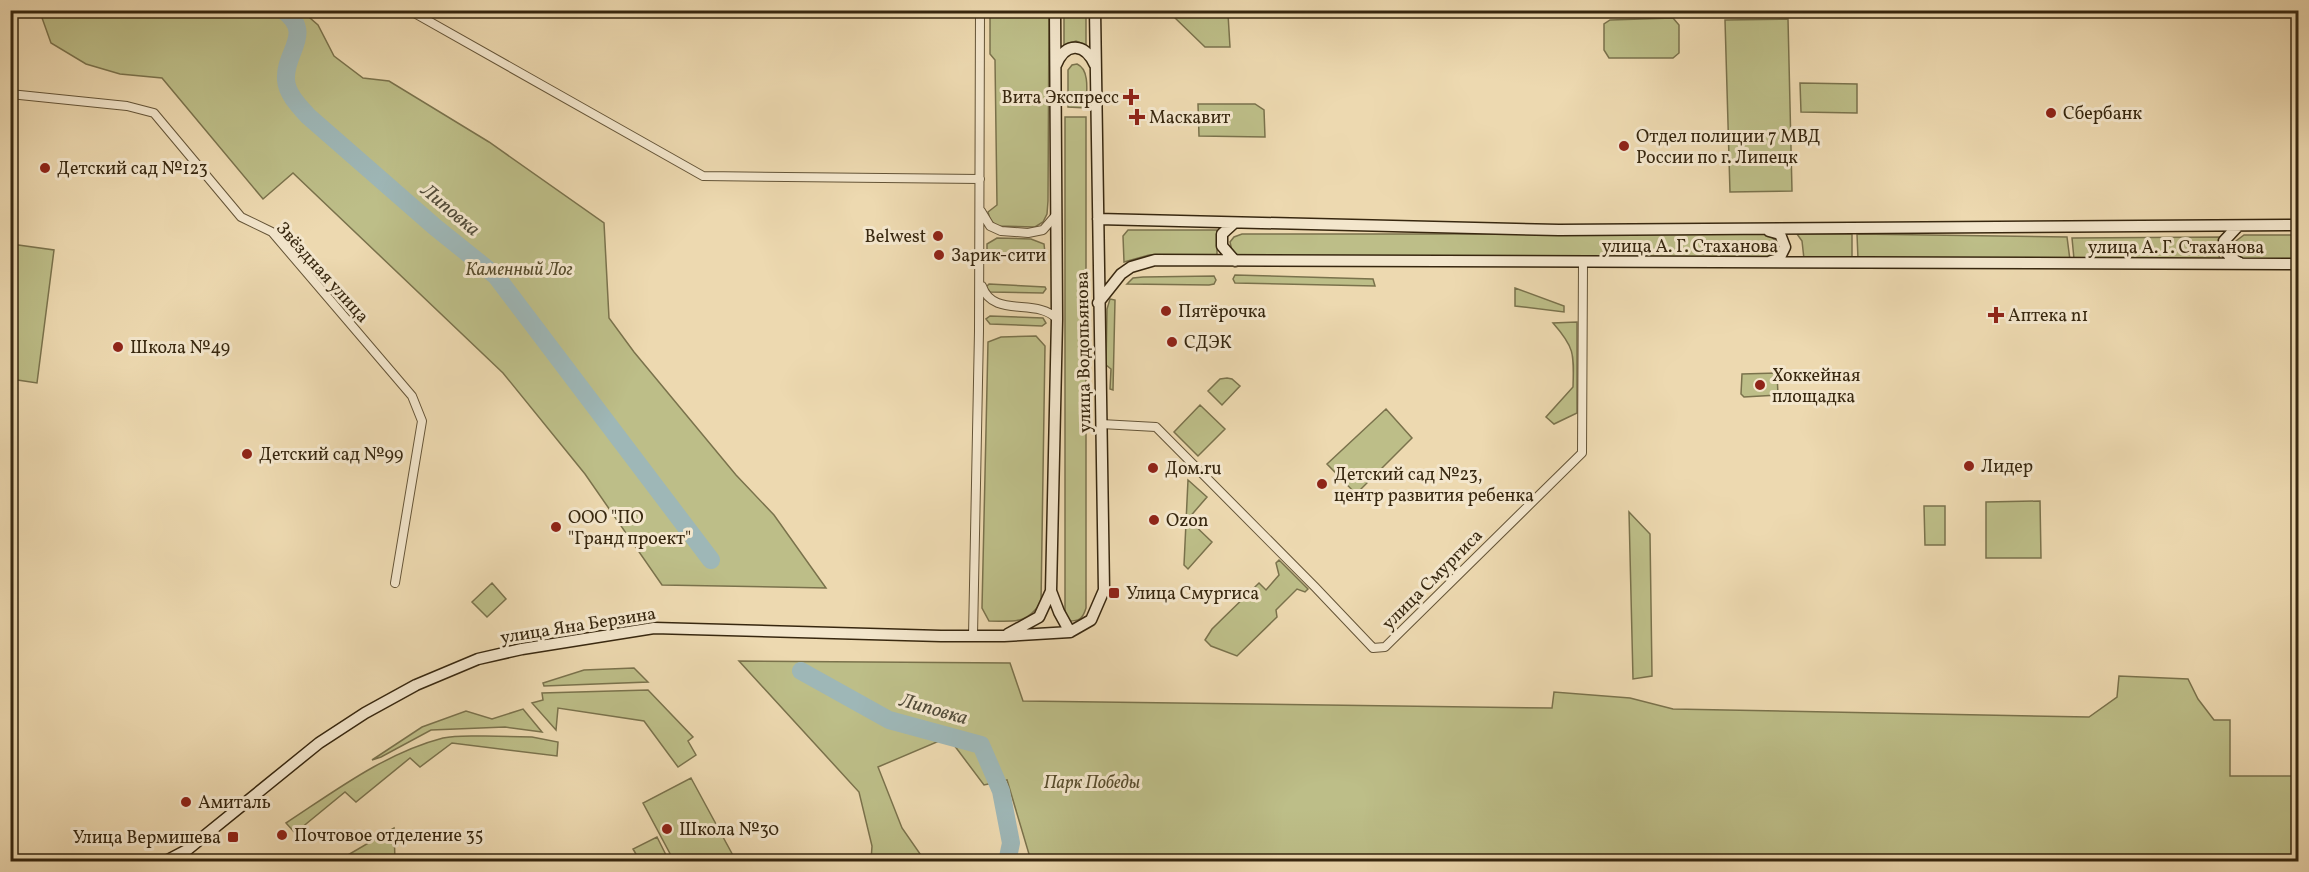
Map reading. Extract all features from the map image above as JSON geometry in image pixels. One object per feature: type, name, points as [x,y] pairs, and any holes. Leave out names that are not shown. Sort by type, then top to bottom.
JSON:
[{"type":"main road","name":"улица Водопьянова","points":[[1055,10],[1057,319],[1051,591],[1070,632],[1091,620],[1104,590],[1095,10]]},
{"type":"main road","points":[[1055,69],[1063,53],[1070,48],[1079,47],[1091,56],[1095,65]]},
{"type":"main road","name":"улица А. Г. Стаханова","points":[[1098,219],[1559,230],[2298,225]]},
{"type":"main road","points":[[1234,223],[1222,234],[1222,246],[1235,261]]},
{"type":"main road","points":[[2238,226],[2224,241],[2225,251],[2231,258],[2243,264]]},
{"type":"main road","points":[[1762,262],[1779,259],[1785,247],[1780,234],[1763,229]]},
{"type":"main road","name":"улица А. Г. Стаханова","points":[[1098,303],[1121,274],[1131,267],[1155,260],[2298,264]]},
{"type":"main road","name":"улица Водопьянова","points":[[1004,636],[1039,617],[1051,591]]},
{"type":"main road","name":"улица Яна Берзина","points":[[187,850],[319,743],[365,713],[416,685],[478,659],[522,649],[654,628],[973,636],[1070,632]]},
{"type":"main road","points":[[164,861],[187,850]]},
{"type":"main road","points":[[179,861],[187,850]]},
{"type":"street","points":[[409,10],[703,176],[980,179]]},
{"type":"street","points":[[973,636],[980,208],[980,10]]},
{"type":"street","name":"Звёздная улица","points":[[10,94],[127,106],[154,113],[241,217],[272,232],[412,396],[422,421],[395,583]]},
{"type":"street","points":[[980,208],[990,226],[1014,233],[1028,234],[1043,230],[1056,215]]},
{"type":"street","name":"улица Смургиса","points":[[1101,424],[1156,427],[1315,587],[1372,648],[1385,647],[1582,453],[1580,414],[1583,262]]},
{"type":"street","points":[[979,275],[986,296],[997,304],[1030,308],[1053,315],[1057,319]]},
{"type":"green space","name":"Каменный Лог","points":[[32,11],[317,11],[310,18],[318,25],[334,56],[363,78],[389,81],[489,142],[604,223],[609,318],[634,352],[736,475],[774,515],[826,588],[662,585],[585,474],[503,373],[293,173],[263,199],[162,78],[120,74],[86,64],[51,43],[41,15]]},
{"type":"green space","points":[[990,11],[1049,11],[1048,201],[1047,214],[1043,222],[1035,227],[997,226],[990,220],[988,212],[997,205],[995,60],[990,54]]},
{"type":"green space","points":[[1064,11],[1086,11],[1086,45],[1076,41],[1064,45]]},
{"type":"green space","points":[[1174,12],[1228,14],[1230,47],[1205,47],[1174,17]]},
{"type":"green space","points":[[1673,18],[1679,25],[1679,53],[1673,58],[1609,58],[1604,50],[1604,24],[1610,20]]},
{"type":"green space","points":[[1788,19],[1792,191],[1730,192],[1725,20]]},
{"type":"green space","points":[[1077,64],[1086,77],[1086,108],[1068,107],[1068,70],[1072,65]]},
{"type":"green space","points":[[1800,83],[1857,84],[1857,113],[1801,112]]},
{"type":"green space","points":[[1198,104],[1255,104],[1264,110],[1265,137],[1199,136]]},
{"type":"green space","points":[[1065,117],[1086,117],[1086,608],[1080,618],[1069,621],[1065,616]]},
{"type":"green space","points":[[1128,230],[1217,230],[1217,255],[1149,255],[1124,262],[1123,236]]},
{"type":"green space","points":[[1242,234],[1767,234],[1775,240],[1778,248],[1777,255],[1770,258],[1238,257],[1232,251],[1230,242],[1234,237]]},
{"type":"green space","points":[[1797,234],[1852,234],[1852,259],[1804,259],[1802,241]]},
{"type":"green space","points":[[1857,234],[2067,237],[2070,260],[1858,259]]},
{"type":"green space","points":[[2244,235],[2298,235],[2298,260],[2244,261],[2232,252],[2236,241]]},
{"type":"green space","points":[[2221,237],[2217,251],[2221,261],[2074,259],[2072,238]]},
{"type":"green space","points":[[997,238],[1031,239],[1044,244],[1045,253],[1042,258],[1036,260],[994,256],[987,249],[987,244]]},
{"type":"green space","points":[[11,244],[54,250],[37,383],[11,379]]},
{"type":"green space","points":[[1235,275],[1373,279],[1375,286],[1235,283],[1233,279]]},
{"type":"green space","points":[[1214,276],[1216,280],[1214,284],[1209,285],[1127,284],[1133,278],[1143,277]]},
{"type":"green space","points":[[989,284],[1045,287],[1046,289],[1043,293],[990,292],[986,287]]},
{"type":"green space","points":[[1515,288],[1564,306],[1564,312],[1515,306]]},
{"type":"green space","points":[[1110,299],[1115,300],[1113,390],[1110,389],[1111,369],[1106,365],[1107,309]]},
{"type":"green space","points":[[990,316],[1043,318],[1046,323],[1042,326],[990,324],[986,319]]},
{"type":"green space","points":[[1577,322],[1577,413],[1554,424],[1546,417],[1573,387],[1573,359],[1566,339],[1553,323]]},
{"type":"green space","points":[[1036,336],[1045,346],[1041,603],[1030,615],[1019,620],[989,621],[982,608],[988,342],[1001,337]]},
{"type":"green space","name":"Хоккейная площадка","points":[[1777,373],[1778,395],[1744,397],[1741,394],[1742,374]]},
{"type":"green space","points":[[1227,378],[1240,386],[1222,405],[1208,391],[1220,379]]},
{"type":"green space","points":[[1200,405],[1225,429],[1198,456],[1174,432]]},
{"type":"green space","points":[[1386,409],[1412,438],[1356,494],[1327,464]]},
{"type":"green space","points":[[1188,480],[1207,497],[1188,519],[1212,542],[1188,569],[1184,565]]},
{"type":"green space","points":[[2040,501],[2041,558],[1986,558],[1986,502]]},
{"type":"green space","points":[[1924,506],[1945,506],[1945,545],[1925,545]]},
{"type":"green space","points":[[1629,512],[1650,534],[1652,676],[1633,679]]},
{"type":"green space","points":[[1279,560],[1308,589],[1305,592],[1297,589],[1276,610],[1277,617],[1237,656],[1211,646],[1205,640],[1212,629],[1259,583],[1266,590],[1279,575],[1276,563]]},
{"type":"green space","points":[[492,583],[506,599],[487,617],[472,602]]},
{"type":"green space","name":"Парк Победы","points":[[739,661],[1010,663],[1023,701],[1552,708],[1554,692],[1630,698],[1673,709],[2089,717],[2117,697],[2119,676],[2188,679],[2198,699],[2214,720],[2230,720],[2230,776],[2298,776],[2298,861],[1029,861],[1029,854],[1007,780],[984,785],[954,745],[939,741],[878,767],[902,828],[925,861],[871,861],[872,846],[859,792]]},
{"type":"green space","points":[[634,668],[648,682],[544,686],[543,683],[584,670]]},
{"type":"green space","points":[[648,690],[693,737],[688,741],[696,755],[678,767],[644,721],[558,708],[556,730],[532,703],[543,700],[542,693]]},
{"type":"green space","points":[[523,709],[542,732],[505,727],[431,730],[372,760],[422,727],[466,711],[492,719]]},
{"type":"green space","points":[[459,736],[532,737],[558,742],[557,756],[452,743],[420,767],[410,758],[356,802],[345,792],[295,833],[286,823],[361,774],[422,745],[443,738]]},
{"type":"green space","points":[[691,778],[736,861],[674,861],[643,803]]},
{"type":"green space","points":[[394,828],[395,861],[354,862],[341,859]]},
{"type":"green space","points":[[657,837],[669,861],[640,861],[633,849]]},
{"type":"waterway","name":"Липовка","points":[[283,10],[297,27],[296,43],[289,60],[286,80],[297,104],[435,227],[496,276],[711,560]]},
{"type":"waterway","name":"Липовка","points":[[801,671],[889,720],[981,745],[1001,791],[1011,843],[1007,862]]},
{"type":"place","name":"Вита Экспресс","points":[[1131,97]]},
{"type":"place","name":"Сбербанк","points":[[2051,113]]},
{"type":"place","name":"Маскавит","points":[[1137,117]]},
{"type":"place","name":"Отдел полиции 7 МВД России по г. Липецк","points":[[1624,146]]},
{"type":"place","name":"Детский сад №123","points":[[45,168]]},
{"type":"place","name":"Belwest","points":[[938,236]]},
{"type":"place","name":"Зарик-сити","points":[[939,255]]},
{"type":"place","name":"Пятёрочка","points":[[1166,311]]},
{"type":"place","name":"Аптека n1","points":[[1996,315]]},
{"type":"place","name":"СДЭК","points":[[1172,342]]},
{"type":"place","name":"Школа №49","points":[[118,347]]},
{"type":"place","name":"Хоккейная площадка","points":[[1760,385]]},
{"type":"place","name":"Детский сад №99","points":[[247,454]]},
{"type":"place","name":"Лидер","points":[[1969,466]]},
{"type":"place","name":"Дом.ru","points":[[1153,468]]},
{"type":"place","name":"Детский сад №23, центр развития ребенка","points":[[1322,484]]},
{"type":"place","name":"Ozon","points":[[1154,520]]},
{"type":"place","name":"ООО \"ПО \"Гранд проект\"","points":[[556,527]]},
{"type":"place","name":"Улица Смургиса","points":[[1114,593]]},
{"type":"place","name":"Амиталь","points":[[186,802]]},
{"type":"place","name":"Школа №30","points":[[667,829]]},
{"type":"place","name":"Почтовое отделение 35","points":[[282,835]]},
{"type":"place","name":"Улица Вермишева","points":[[233,837]]}]
